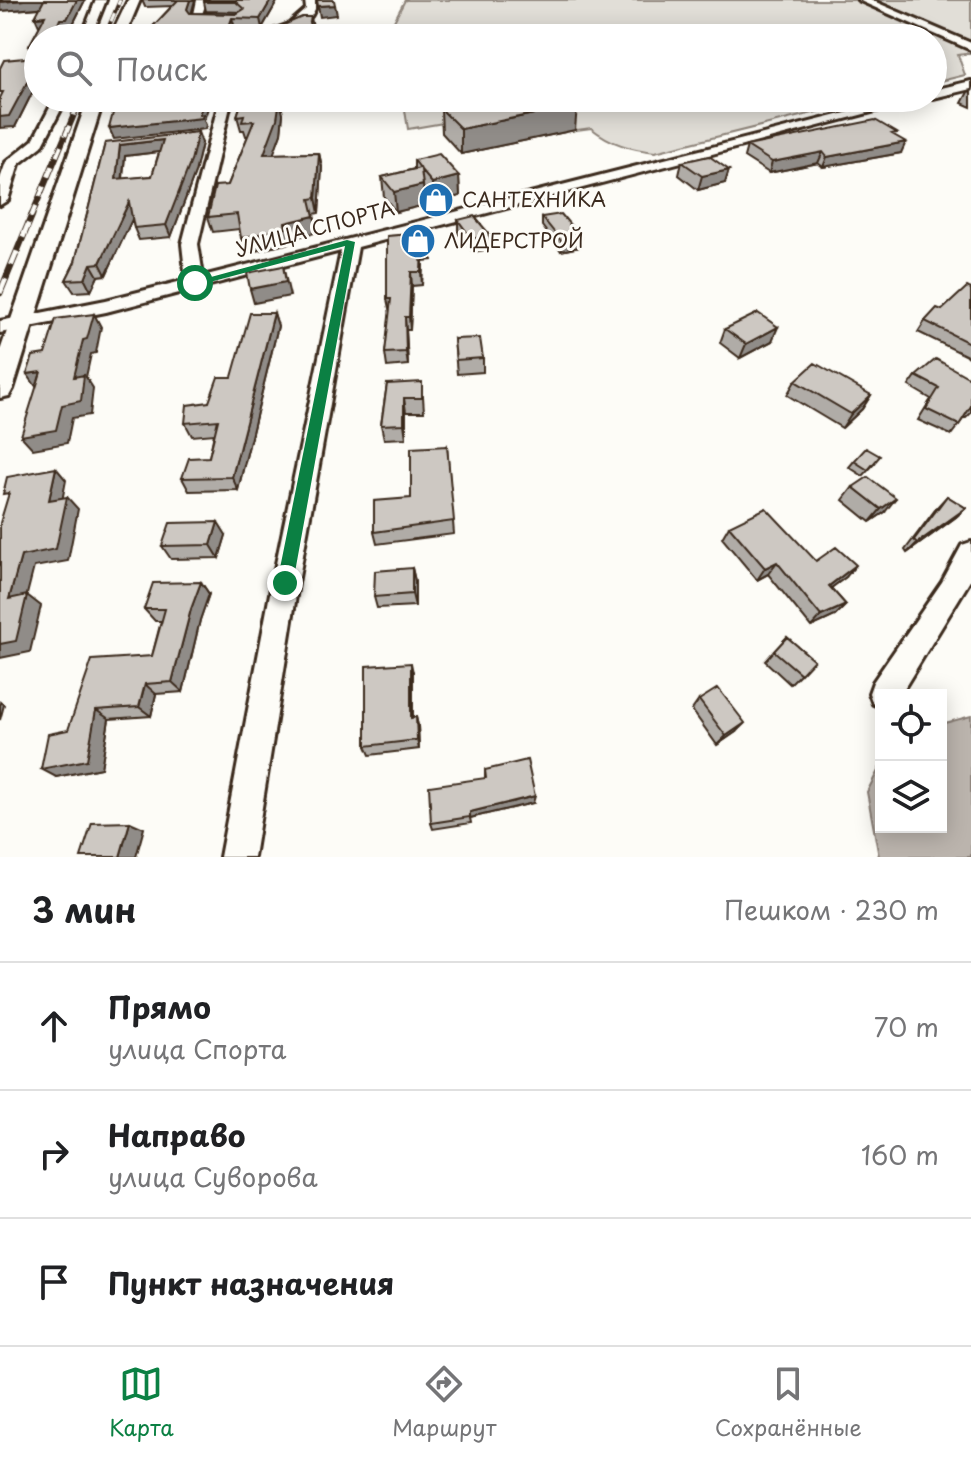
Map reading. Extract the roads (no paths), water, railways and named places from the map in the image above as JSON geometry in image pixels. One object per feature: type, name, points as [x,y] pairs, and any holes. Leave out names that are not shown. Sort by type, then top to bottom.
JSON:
[{"type":"main road","points":[[123,24],[134,0]]},
{"type":"main road","points":[[0,389],[11,326],[91,112]]},
{"type":"street","points":[[92,24],[101,0]]},
{"type":"street","points":[[202,0],[196,17],[238,17]]},
{"type":"street","points":[[295,24],[311,12],[310,0]]},
{"type":"street","points":[[863,0],[918,24]]},
{"type":"street","points":[[947,37],[971,47]]},
{"type":"street","points":[[947,92],[967,88]]},
{"type":"street","points":[[0,200],[6,163],[27,155],[43,139],[55,112]]},
{"type":"street","points":[[195,283],[190,244],[209,135],[220,112]]},
{"type":"street","name":"УЛИЦА СПОРТА","points":[[11,326],[195,283],[864,112]]},
{"type":"street","points":[[237,857],[285,583],[351,242]]},
{"type":"street","points":[[887,689],[951,591],[971,553]]},
{"type":"railway","points":[[110,24],[120,0]]},
{"type":"railway","points":[[31,217],[75,112]]},
{"type":"railway","points":[[0,293],[32,215]]},
{"type":"place","name":"САНТЕХНИКА","points":[[436,200]]},
{"type":"place","name":"ЛИДЕРСТРОЙ","points":[[418,241]]}]
